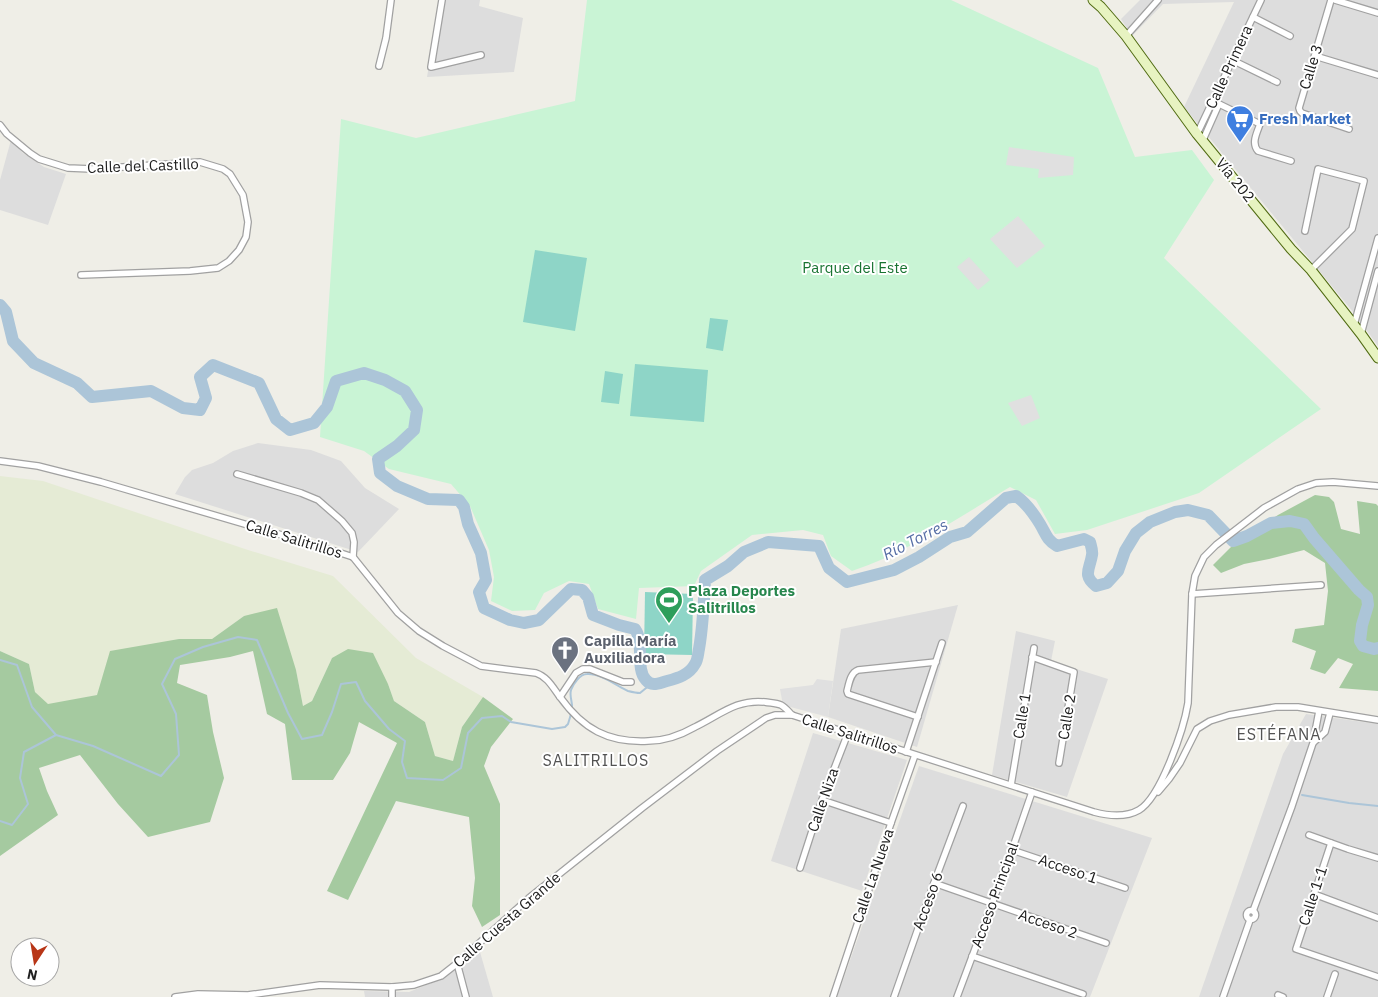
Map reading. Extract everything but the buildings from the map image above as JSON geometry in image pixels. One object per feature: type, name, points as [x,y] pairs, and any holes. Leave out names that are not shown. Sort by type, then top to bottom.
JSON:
[{"type":"main road","name":"Vía 202","points":[[1094,0],[1126,36],[1200,137],[1291,249],[1311,270],[1378,358]]},
{"type":"street","points":[[379,66],[392,0]]},
{"type":"street","points":[[442,0],[432,67],[481,55]]},
{"type":"street","points":[[1126,36],[1158,0]]},
{"type":"street","name":"Calle Primera","points":[[1200,137],[1212,101],[1261,0]]},
{"type":"street","name":"Calle 3","points":[[1331,0],[1299,104],[1302,113],[1349,129]]},
{"type":"street","points":[[1335,0],[1378,13]]},
{"type":"street","points":[[1253,17],[1290,36]]},
{"type":"street","points":[[1314,56],[1378,76]]},
{"type":"street","points":[[1232,60],[1277,82]]},
{"type":"street","points":[[1212,101],[1260,124],[1254,141],[1258,151],[1291,161]]},
{"type":"street","name":"Calle Primera","points":[[1200,137],[1219,104]]},
{"type":"street","name":"Calle del Castillo","points":[[0,125],[7,134],[30,153],[68,168],[92,169],[200,162],[223,169],[230,174],[243,195],[248,222],[246,238],[239,250],[229,261],[218,268],[190,271],[80,275]]},
{"type":"street","points":[[1305,231],[1318,169],[1364,181],[1352,229],[1311,270]]},
{"type":"street","points":[[1354,325],[1378,238]]},
{"type":"street","points":[[1361,334],[1378,270]]},
{"type":"street","points":[[1366,281],[1375,283]]},
{"type":"street","name":"Calle Salitrillos","points":[[0,461],[38,466],[102,482],[353,557],[398,613],[419,631],[481,666],[536,673],[545,677],[575,716],[589,728],[606,737],[647,742],[664,740],[694,728],[725,709],[742,703],[757,701],[781,705],[792,715],[1094,812],[1112,816],[1140,810],[1151,799],[1171,762],[1186,718],[1192,594],[1195,576],[1204,557],[1216,545],[1264,508],[1298,489],[1316,483],[1333,482],[1378,486]]},
{"type":"street","points":[[237,474],[318,500],[342,521],[352,533],[354,542],[353,557]]},
{"type":"street","points":[[1192,594],[1321,585]]},
{"type":"street","points":[[906,752],[942,643]]},
{"type":"street","name":"Calle 1","points":[[1011,785],[1034,648]]},
{"type":"street","name":"Calle 2","points":[[1032,657],[1074,672],[1060,763]]},
{"type":"street","points":[[918,717],[848,694],[847,691],[852,675],[858,670],[936,662]]},
{"type":"street","points":[[560,697],[576,673],[583,669],[590,669],[617,680],[631,682]]},
{"type":"street","points":[[1151,799],[1170,779],[1197,729],[1210,721],[1229,715],[1276,707],[1298,707],[1378,720]]},
{"type":"street","points":[[1223,997],[1250,920],[1256,917],[1253,911],[1313,743],[1319,711]]},
{"type":"street","points":[[1313,743],[1324,732],[1330,713]]},
{"type":"street","name":"Calle Cuesta Grande","points":[[175,997],[248,995],[320,985],[392,987],[414,985],[441,976],[529,898],[717,751],[766,718],[792,715]]},
{"type":"street","name":"Calle Niza","points":[[800,868],[822,800],[848,733]]},
{"type":"street","name":"Calle La Nueva","points":[[833,997],[915,755]]},
{"type":"street","name":"Acceso Principal","points":[[957,997],[1032,792]]},
{"type":"street","points":[[822,800],[891,823]]},
{"type":"street","name":"Acceso 6","points":[[894,997],[963,806]]},
{"type":"street","points":[[1309,835],[1378,858]]},
{"type":"street","name":"Calle 1-1","points":[[1331,843],[1296,949],[1378,978]]},
{"type":"street","name":"Acceso 1","points":[[1012,850],[1125,888]]},
{"type":"street","name":"Acceso 2","points":[[934,883],[1106,944]]},
{"type":"street","points":[[1314,894],[1378,918]]},
{"type":"street","points":[[972,956],[1083,994]]},
{"type":"street","points":[[457,963],[466,997]]},
{"type":"street","points":[[1327,997],[1335,974]]},
{"type":"street","points":[[392,987],[392,997]]},
{"type":"shaded area","points":[[440,0],[480,0],[479,6],[523,18],[514,72],[427,77]]},
{"type":"shaded area","points":[[1140,0],[1378,0],[1378,346],[1354,313],[1184,107],[1234,2],[1163,4],[1132,36],[1121,19]]},
{"type":"shaded area","points":[[11,140],[23,153],[44,167],[66,174],[48,225],[0,210],[0,180]]},
{"type":"shaded area","points":[[1009,147],[1074,157],[1073,175],[1038,178],[1039,169],[1006,165]]},
{"type":"shaded area","points":[[1018,216],[1045,246],[1017,268],[990,239]]},
{"type":"shaded area","points":[[535,250],[587,258],[575,331],[523,322]]},
{"type":"shaded area","points":[[969,257],[990,280],[978,290],[957,267]]},
{"type":"shaded area","points":[[710,318],[728,320],[723,351],[706,348]]},
{"type":"shaded area","points":[[635,364],[708,370],[704,422],[630,416]]},
{"type":"shaded area","points":[[605,371],[623,374],[619,404],[601,402]]},
{"type":"shaded area","points":[[1031,395],[1040,418],[1022,426],[1008,403]]},
{"type":"shaded area","points":[[258,443],[311,450],[341,461],[365,488],[399,509],[358,552],[175,494],[185,477],[192,470],[213,463],[233,451]]},
{"type":"shaded area","name":"Plaza Deportes Salitrillos","points":[[645,592],[693,594],[692,655],[644,654]]},
{"type":"shaded area","points":[[958,605],[917,747],[828,717],[841,629]]},
{"type":"shaded area","points":[[1016,631],[1055,641],[1051,661],[1108,679],[1067,797],[992,775]]},
{"type":"shaded area","points":[[817,679],[833,681],[828,717],[783,705],[780,689],[813,685]]},
{"type":"shaded area","points":[[1306,714],[1378,724],[1378,997],[1199,997],[1283,754]]},
{"type":"shaded area","points":[[813,733],[907,760],[862,891],[771,861]]},
{"type":"shaded area","points":[[919,766],[1152,838],[1090,997],[837,997]]},
{"type":"shaded area","points":[[480,952],[493,997],[365,997],[364,991],[409,992],[441,979]]},
{"type":"green space","name":"Parque del Este","points":[[587,0],[951,0],[1098,68],[1135,157],[1192,150],[1214,180],[1164,258],[1321,409],[1199,493],[1087,530],[1055,534],[1036,500],[1010,487],[913,544],[852,571],[831,556],[823,535],[803,530],[752,535],[701,571],[694,586],[639,588],[636,619],[598,609],[589,584],[569,581],[544,593],[535,610],[512,611],[491,601],[494,577],[489,550],[470,506],[451,484],[389,469],[364,451],[320,437],[341,119],[416,138],[575,101]]},
{"type":"green space","points":[[0,476],[43,481],[245,549],[333,576],[416,658],[483,697],[462,727],[453,761],[435,756],[425,722],[394,701],[388,684],[332,658],[312,701],[303,706],[296,670],[244,616],[212,639],[179,639],[97,695],[48,705],[35,692],[29,664],[0,651]]},
{"type":"green space","points":[[1315,495],[1329,497],[1334,502],[1341,529],[1360,534],[1357,501],[1378,506],[1378,691],[1339,688],[1353,664],[1338,658],[1325,674],[1310,669],[1316,651],[1292,642],[1295,629],[1324,625],[1328,591],[1325,563],[1304,550],[1244,564],[1221,573],[1213,565],[1234,544],[1278,515]]},
{"type":"green space","points":[[277,608],[296,670],[303,706],[312,701],[332,658],[348,649],[373,653],[394,701],[425,722],[435,756],[453,761],[462,727],[483,697],[513,719],[491,747],[484,766],[500,804],[500,915],[482,927],[472,906],[475,878],[469,817],[396,801],[348,900],[327,891],[397,743],[359,722],[350,753],[333,780],[292,780],[285,724],[267,714],[253,651],[230,657],[180,665],[177,683],[207,695],[213,732],[224,778],[210,822],[148,837],[118,804],[80,755],[39,768],[58,815],[0,856],[0,651],[29,664],[35,692],[48,704],[97,695],[110,651],[179,639],[212,639],[244,616]]},
{"type":"waterway","name":"Río Torres","points":[[0,305],[6,312],[13,341],[34,363],[77,383],[92,397],[151,391],[183,408],[200,410],[206,398],[200,377],[213,365],[259,383],[276,419],[290,430],[314,423],[327,407],[336,381],[364,373],[385,380],[405,391],[417,410],[414,430],[397,446],[378,459],[380,473],[397,486],[428,499],[459,500],[464,507],[468,524],[481,553],[486,580],[479,592],[484,608],[510,620],[524,623],[539,620],[571,589],[582,590],[588,597],[593,615],[635,629],[639,641],[641,669],[646,680],[653,684],[679,677],[693,668],[697,659],[700,640],[705,580],[728,566],[744,552],[768,542],[819,546],[829,568],[847,582],[894,570],[950,537],[967,532],[1006,498],[1016,496],[1030,509],[1048,539],[1057,546],[1084,539],[1090,542],[1092,553],[1088,575],[1096,586],[1107,583],[1118,571],[1125,551],[1136,533],[1150,522],[1175,512],[1188,510],[1208,515],[1233,541],[1271,523],[1290,521],[1304,524],[1314,538],[1367,597],[1368,605],[1362,625],[1360,641],[1363,646],[1374,649],[1378,648]]},
{"type":"waterway","points":[[0,660],[17,665],[32,707],[56,735],[93,746],[161,776],[179,755],[176,714],[162,684],[175,659],[203,647],[238,637],[257,640],[288,713],[302,739],[322,735],[341,684],[356,682],[365,701],[389,729],[405,741],[402,762],[407,778],[443,780],[461,768],[468,733],[482,718],[502,716],[511,722],[552,729],[565,727],[571,714]]},
{"type":"waterway","points":[[572,709],[571,690],[577,680],[584,674],[592,674],[636,693],[640,693],[651,684]]},
{"type":"waterway","points":[[0,821],[12,825],[28,804],[20,778],[24,752],[56,735]]},
{"type":"waterway","points":[[1302,795],[1378,806]]},
{"type":"place","name":"Fresh Market","points":[[1240,143]]},
{"type":"place","name":"Plaza Deportes Salitrillos","points":[[669,624]]},
{"type":"place","name":"Capilla María Auxiliadora","points":[[565,674]]},
{"type":"district","name":"ESTÉFANA","points":[[1279,734]]},
{"type":"district","name":"SALITRILLOS","points":[[596,760]]}]
